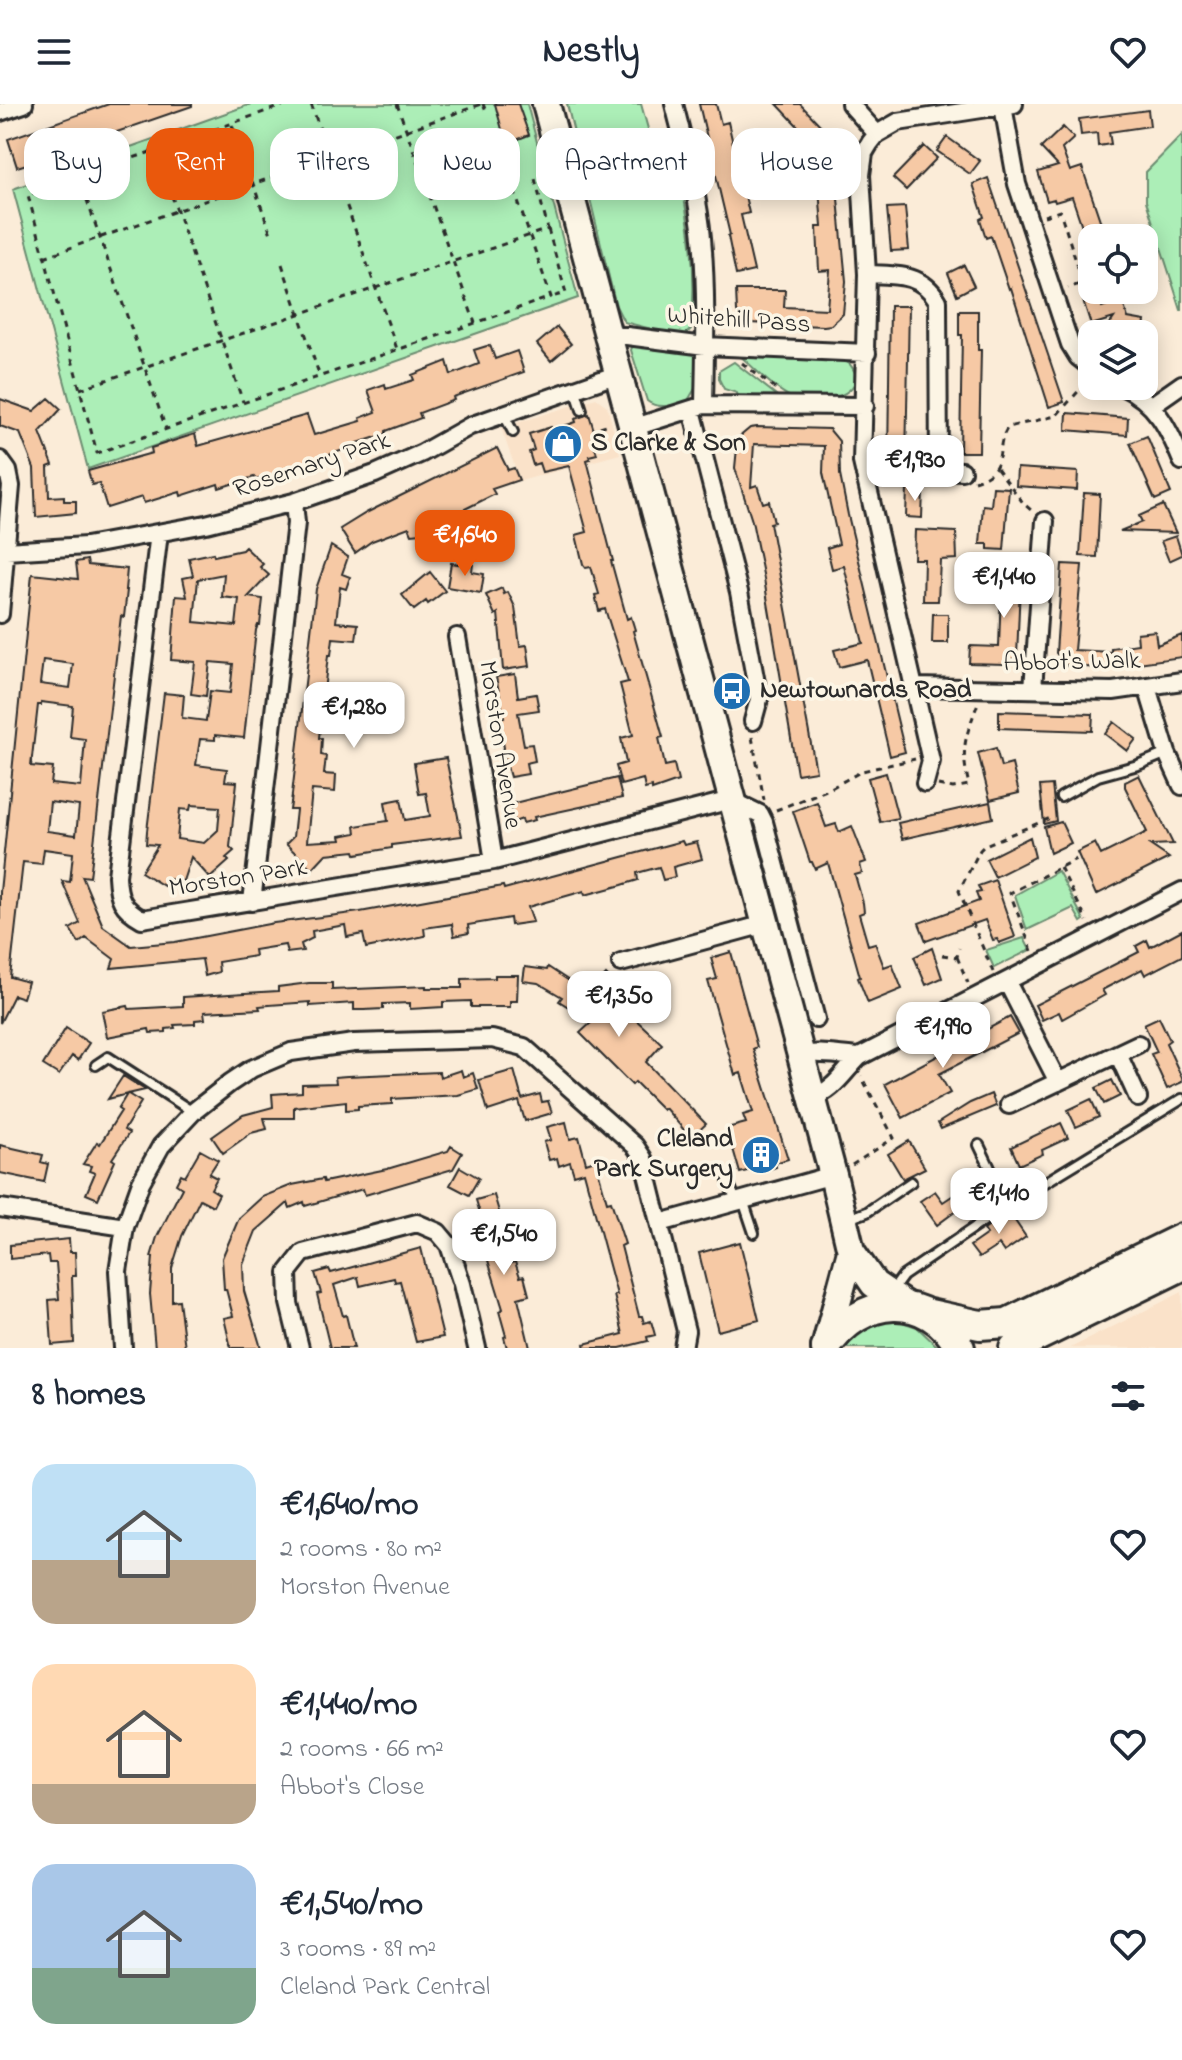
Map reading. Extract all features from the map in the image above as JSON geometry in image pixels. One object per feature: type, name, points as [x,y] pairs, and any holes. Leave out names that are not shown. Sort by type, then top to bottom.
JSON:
[{"type":"highway","points":[[825,1348],[836,1331],[852,1318],[872,1309],[890,1306],[907,1305],[980,1325],[1007,1323],[1182,1238]]},
{"type":"highway","points":[[1014,1348],[1182,1266]]},
{"type":"highway","points":[[907,1305],[944,1326],[960,1348]]},
{"type":"main road","points":[[546,104],[618,374],[621,426],[731,800],[833,1173],[851,1251],[874,1284],[907,1305]]},
{"type":"main road","points":[[825,1348],[851,1251]]},
{"type":"street","points":[[0,112],[24,104]]},
{"type":"street","points":[[674,104],[691,169],[702,237],[705,346],[698,408],[759,699],[753,721]]},
{"type":"street","points":[[850,104],[877,134]]},
{"type":"street","points":[[925,783],[929,756],[862,462],[867,274],[861,175],[864,153],[877,134],[909,119],[1008,105],[1017,184],[1052,293],[1070,344],[1078,357]]},
{"type":"street","points":[[867,274],[899,274],[920,280],[932,290],[938,301],[939,470]]},
{"type":"street","name":"Whitehill Pass","points":[[609,336],[705,346],[867,353]]},
{"type":"street","name":"Rosemary Park","points":[[6,551],[86,546],[206,524],[294,502],[375,474],[422,453],[470,426],[618,374]]},
{"type":"street","points":[[1152,405],[1182,384]]},
{"type":"street","points":[[1144,400],[1152,405],[1168,426],[1182,461]]},
{"type":"street","points":[[621,426],[698,408],[797,404],[865,406]]},
{"type":"street","points":[[0,460],[8,471],[11,486],[0,614]]},
{"type":"street","points":[[912,475],[939,470],[965,476]]},
{"type":"street","points":[[252,902],[296,523],[294,502]]},
{"type":"street","points":[[1033,689],[1045,521]]},
{"type":"street","name":"Morston Park","points":[[159,533],[117,876],[118,892],[127,911],[142,919],[494,861],[731,800]]},
{"type":"street","name":"Morston Avenue","points":[[457,637],[494,861]]},
{"type":"street","name":"Abbot's Walk","points":[[915,687],[1113,691],[1182,681]]},
{"type":"street","points":[[1147,687],[1167,753],[1182,786]]},
{"type":"street","points":[[731,800],[760,814],[764,822],[816,1019]]},
{"type":"street","points":[[812,1097],[831,1089],[856,1059],[1182,891]]},
{"type":"street","points":[[621,963],[765,924]]},
{"type":"street","points":[[1003,984],[1058,1082]]},
{"type":"street","points":[[123,1348],[118,1271],[125,1227],[141,1182],[161,1146],[193,1112],[251,1069],[291,1052],[354,1043],[492,1039],[524,1047],[635,1146],[647,1170],[686,1331],[683,1348]]},
{"type":"street","points":[[1009,1105],[1138,1044]]},
{"type":"street","points":[[801,1055],[820,1052],[856,1059]]},
{"type":"street","points":[[1118,1054],[1138,1098]]},
{"type":"street","points":[[660,1223],[833,1173]]},
{"type":"street","points":[[0,1208],[125,1227]]},
{"type":"street","points":[[300,1348],[289,1303],[288,1272],[303,1253],[417,1223],[438,1232],[449,1245],[477,1348]]},
{"type":"lane","points":[[575,388],[582,410]]},
{"type":"lane","points":[[504,413],[513,432]]},
{"type":"lane","points":[[1061,797],[1098,776],[1167,753]]},
{"type":"lane","points":[[96,1065],[108,1057],[193,1112]]},
{"type":"lane","points":[[907,1305],[903,1276],[1003,1208],[1182,1099]]},
{"type":"lane","points":[[979,1145],[1003,1208]]},
{"type":"lane","points":[[728,1181],[754,1233]]},
{"type":"lane","points":[[844,1221],[867,1212],[911,1182]]},
{"type":"path","points":[[219,128],[287,104]]},
{"type":"path","points":[[311,104],[320,128]]},
{"type":"path","points":[[397,104],[475,323]]},
{"type":"path","points":[[398,133],[482,104],[487,114]]},
{"type":"path","points":[[231,124],[232,128]]},
{"type":"path","points":[[29,200],[97,453],[566,293],[534,175]]},
{"type":"path","points":[[254,187],[271,234]]},
{"type":"path","points":[[87,200],[166,429]]},
{"type":"path","points":[[173,200],[243,402]]},
{"type":"path","points":[[44,257],[208,200]]},
{"type":"path","points":[[345,200],[397,349]]},
{"type":"path","points":[[517,200],[551,297]]},
{"type":"path","points":[[1029,221],[1060,211],[1083,283],[1052,293]]},
{"type":"path","points":[[80,389],[548,229]]},
{"type":"path","points":[[282,264],[319,375]]},
{"type":"path","points":[[730,347],[736,358],[797,404]]},
{"type":"path","points":[[965,476],[978,481],[997,468],[1003,446],[1002,436],[1008,427],[1056,416],[1078,392]]},
{"type":"path","points":[[600,427],[621,426]]},
{"type":"path","points":[[997,468],[1024,504],[1045,521]]},
{"type":"path","points":[[866,482],[912,475]]},
{"type":"path","points":[[925,783],[953,788],[969,785],[963,743],[983,688]]},
{"type":"path","points":[[753,721],[752,735],[764,801],[760,814],[829,789],[862,771],[929,756]]},
{"type":"path","points":[[1003,984],[959,891],[985,845],[1053,817]]},
{"type":"path","points":[[1039,965],[1010,893],[1076,859]]},
{"type":"path","points":[[1060,867],[1095,936]]},
{"type":"path","points":[[959,948],[957,957],[975,998]]},
{"type":"path","points":[[942,955],[957,957]]},
{"type":"path","points":[[833,1173],[894,1138],[856,1059]]},
{"type":"shaded area","points":[[596,398],[607,406],[620,454],[520,481],[501,428]]},
{"type":"shaded area","points":[[1182,1292],[1182,1348],[1070,1348]]},
{"type":"green space","points":[[251,104],[527,104],[536,138],[536,200],[552,200],[578,298],[88,469],[13,189],[24,185],[24,200],[130,200],[130,147],[146,142],[146,200],[254,200],[254,128],[184,128]]},
{"type":"green space","points":[[567,104],[641,104],[648,128],[573,128]]},
{"type":"green space","points":[[1182,135],[1182,310],[1158,238],[1158,224],[1153,224],[1146,201],[1146,172]]},
{"type":"green space","points":[[590,200],[684,200],[692,257],[691,329],[683,337],[624,322],[616,306]]},
{"type":"green space","points":[[633,345],[702,355],[696,387],[687,402],[661,406],[647,401],[631,350]]},
{"type":"green space","points":[[740,356],[838,358],[851,366],[855,383],[841,395],[830,398],[796,398],[776,388]]},
{"type":"green space","points":[[734,362],[780,398],[738,396],[724,389],[719,371]]},
{"type":"green space","points":[[1058,871],[1084,920],[1081,922],[1073,908],[1027,930],[1015,895]]},
{"type":"green space","points":[[1024,938],[1030,950],[994,968],[986,950]]},
{"type":"green space","points":[[896,1320],[917,1327],[939,1348],[836,1348],[862,1325]]},
{"type":"building","points":[[109,104],[192,104],[128,128],[40,128]]},
{"type":"building","points":[[495,104],[518,104],[529,135],[520,139],[520,128],[502,128]]},
{"type":"building","points":[[699,104],[716,104],[721,124],[728,122],[731,135],[731,200],[746,200],[749,213],[741,215],[754,271],[736,275],[715,172],[715,128],[705,128]]},
{"type":"building","points":[[777,104],[800,104],[823,128],[800,128]]},
{"type":"building","points":[[1148,110],[1150,126],[1109,132],[1111,144],[1098,146],[1097,133],[1081,135],[1079,119]]},
{"type":"building","points":[[1063,127],[1074,138],[1062,149],[1070,171],[1082,167],[1101,224],[1081,224],[1072,197],[1047,201],[1038,172],[1058,166],[1041,148]]},
{"type":"building","points":[[24,133],[24,165],[17,167],[8,139]]},
{"type":"building","points":[[947,137],[980,161],[970,174],[937,151]]},
{"type":"building","points":[[924,146],[937,158],[906,190],[893,178]]},
{"type":"building","points":[[988,178],[1064,402],[1049,407],[1011,288],[991,236],[986,238],[980,219],[984,217],[973,184]]},
{"type":"building","points":[[820,200],[838,200],[846,281],[843,314],[831,325],[824,326],[748,323],[737,312],[736,290],[785,290],[784,307],[827,309],[830,270],[819,271],[817,227],[822,227]]},
{"type":"building","points":[[905,207],[909,250],[891,251],[887,208]]},
{"type":"building","points":[[964,265],[974,286],[957,295],[948,273]]},
{"type":"building","points":[[1084,304],[1101,304],[1102,307],[1123,304],[1128,318],[1139,320],[1113,320],[1114,318],[1089,320]]},
{"type":"building","points":[[890,306],[909,306],[906,462],[888,461]]},
{"type":"building","points":[[959,311],[978,311],[978,350],[981,350],[979,452],[960,452],[962,335],[959,335]]},
{"type":"building","points":[[557,327],[571,344],[551,361],[537,344]]},
{"type":"building","points":[[490,345],[495,359],[517,351],[524,372],[453,397],[454,400],[419,413],[421,418],[318,461],[256,480],[254,477],[219,488],[218,484],[181,496],[180,492],[144,503],[142,497],[107,508],[99,483],[92,485],[88,471],[152,453],[151,448],[195,434],[198,446],[307,415],[314,435],[361,421],[360,418],[376,412],[368,390],[385,384],[386,389],[414,380],[412,375],[447,361],[451,375],[479,364],[474,350]]},
{"type":"building","points":[[49,398],[61,409],[40,432],[53,465],[48,467],[49,497],[64,496],[64,501],[76,501],[76,513],[36,517],[34,468],[20,433],[0,426],[0,399],[34,411]]},
{"type":"building","points":[[1067,413],[1128,418],[1127,435],[1066,430]]},
{"type":"building","points":[[589,414],[597,454],[589,456],[587,460],[611,561],[627,619],[631,617],[635,630],[663,737],[659,738],[665,766],[674,764],[678,781],[652,790],[652,787],[645,789],[643,779],[621,785],[616,766],[626,763],[621,738],[633,735],[620,684],[628,682],[605,609],[599,611],[595,595],[599,594],[591,567],[586,568],[583,564],[576,535],[587,532],[569,466],[542,472],[539,463],[533,465],[529,452],[534,450],[529,434],[576,422],[575,419]]},
{"type":"building","points":[[750,428],[829,429],[839,441],[840,475],[848,515],[905,752],[890,756],[867,660],[839,667],[834,650],[863,643],[844,566],[832,569],[827,548],[839,544],[823,473],[824,446],[754,444],[751,487],[757,485],[763,503],[769,501],[774,522],[770,523],[816,771],[797,774],[764,579],[752,521],[735,468],[738,438]]},
{"type":"building","points":[[1147,436],[1171,493],[1155,500],[1130,443]]},
{"type":"building","points":[[497,448],[508,470],[514,468],[519,480],[492,489],[495,494],[453,515],[456,520],[423,536],[421,533],[412,534],[409,527],[372,541],[355,553],[340,529],[366,513]]},
{"type":"building","points":[[1017,468],[1078,472],[1077,490],[1016,486]]},
{"type":"building","points":[[993,487],[1009,488],[1004,550],[988,549],[988,544],[980,544],[983,505],[991,506]]},
{"type":"building","points":[[907,489],[923,489],[922,518],[906,517]]},
{"type":"building","points":[[1084,493],[1100,494],[1097,557],[1080,556]]},
{"type":"building","points":[[1163,505],[1176,533],[1120,531],[1142,522],[1139,516]]},
{"type":"building","points":[[915,530],[956,532],[957,559],[940,560],[938,601],[923,601],[924,559],[914,559]]},
{"type":"building","points":[[1176,536],[1182,555],[1169,561],[1161,541]]},
{"type":"building","points":[[331,546],[348,557],[342,574],[350,577],[346,589],[340,587],[336,622],[358,624],[356,640],[333,638],[331,655],[328,655],[319,738],[322,738],[321,755],[326,756],[324,774],[336,775],[335,792],[312,790],[307,842],[341,840],[340,836],[356,833],[355,826],[388,821],[385,802],[401,799],[405,820],[430,816],[426,793],[419,794],[414,763],[446,758],[462,836],[392,845],[392,848],[356,854],[355,851],[326,854],[312,869],[286,844],[293,837],[296,810],[290,810],[316,589]]},
{"type":"building","points":[[245,547],[263,564],[260,567],[269,575],[248,597],[263,599],[260,625],[256,630],[244,738],[215,735],[215,740],[200,739],[196,765],[227,769],[225,781],[237,782],[230,847],[234,851],[226,858],[229,861],[210,878],[191,857],[183,881],[168,879],[164,886],[141,872],[158,845],[146,844],[164,693],[184,695],[182,718],[206,721],[210,691],[230,693],[233,664],[210,662],[206,696],[191,694],[195,662],[171,660],[176,596],[187,597],[183,578],[193,576],[189,558]],"holes":[[[224,574],[222,597],[239,599],[236,626],[194,622],[198,579]],[[191,805],[220,807],[218,830],[204,843],[177,839],[180,809],[190,810]]]},
{"type":"building","points":[[87,560],[88,565],[127,569],[124,617],[121,616],[90,877],[82,876],[103,926],[131,946],[175,942],[503,886],[504,889],[682,841],[684,845],[697,842],[702,859],[673,867],[675,877],[663,880],[659,867],[637,873],[638,880],[622,885],[585,895],[584,891],[528,907],[533,922],[511,925],[510,918],[468,925],[469,933],[454,936],[452,924],[424,928],[425,936],[366,948],[363,934],[347,937],[345,925],[312,931],[313,938],[301,944],[303,951],[287,953],[285,945],[254,950],[255,956],[218,962],[219,972],[205,976],[202,959],[111,968],[114,959],[86,938],[79,943],[70,929],[80,923],[62,881],[70,882],[73,853],[44,849],[42,864],[23,862],[10,977],[28,982],[23,998],[14,995],[0,1023],[0,892],[32,574],[78,579],[76,562]],"holes":[[[43,660],[73,664],[70,688],[40,684]],[[41,702],[73,706],[70,737],[85,739],[81,787],[51,784],[53,768],[31,766],[38,705]],[[50,802],[79,806],[76,835],[47,831]]]},
{"type":"building","points":[[1002,560],[1021,561],[1017,656],[1005,664],[969,663],[970,646],[999,647]]},
{"type":"building","points":[[458,561],[473,564],[472,572],[484,574],[481,593],[447,587],[451,563],[458,564]]},
{"type":"building","points":[[1062,564],[1082,565],[1074,650],[1111,652],[1111,648],[1138,644],[1137,633],[1155,631],[1157,645],[1182,635],[1182,657],[1102,668],[1067,666],[1056,653]]},
{"type":"building","points":[[430,572],[445,591],[414,610],[402,595]]},
{"type":"building","points":[[502,588],[504,594],[508,592],[515,607],[520,646],[527,645],[530,666],[503,670],[498,613],[495,615],[486,595]]},
{"type":"building","points":[[933,614],[948,614],[948,643],[932,643]]},
{"type":"building","points":[[515,674],[518,697],[536,694],[539,710],[518,713],[524,745],[532,744],[535,761],[526,763],[528,774],[510,777],[502,749],[499,718],[504,717],[496,677]]},
{"type":"building","points":[[999,711],[1093,714],[1092,731],[999,728]]},
{"type":"building","points":[[1114,722],[1136,739],[1127,751],[1105,734]]},
{"type":"building","points":[[996,748],[1001,767],[1012,764],[1019,793],[990,800],[978,753]]},
{"type":"building","points":[[886,773],[898,818],[880,822],[868,778]]},
{"type":"building","points":[[1139,775],[1173,844],[1150,845],[1169,858],[1096,895],[1077,852],[1095,843],[1101,855],[1147,832],[1125,787],[1125,782]]},
{"type":"building","points":[[617,778],[622,798],[534,817],[535,820],[523,823],[522,819],[514,822],[510,804]]},
{"type":"building","points":[[1052,785],[1056,821],[1044,824],[1040,786]]},
{"type":"building","points":[[817,802],[826,827],[836,824],[839,832],[852,826],[866,862],[860,864],[862,873],[855,875],[864,912],[859,914],[868,945],[875,943],[884,967],[892,964],[902,989],[868,1003],[858,978],[828,863],[815,869],[810,862],[793,811]]},
{"type":"building","points":[[990,802],[993,818],[902,839],[898,823]]},
{"type":"building","points":[[1061,822],[1071,843],[1050,853],[1044,827]]},
{"type":"building","points":[[1030,837],[1035,857],[995,877],[986,859]]},
{"type":"building","points":[[995,880],[1015,937],[999,943],[997,939],[993,940],[985,920],[926,941],[919,923],[979,901],[976,893],[981,892],[978,886]]},
{"type":"building","points":[[1182,930],[1182,956],[1145,975],[1142,969],[1102,990],[1105,995],[1062,1019],[1059,1012],[1042,1020],[1035,1005],[1139,952],[1136,946],[1147,940],[1150,947]]},
{"type":"building","points":[[932,948],[942,978],[926,985],[914,957]]},
{"type":"building","points":[[731,952],[757,1047],[753,1049],[788,1159],[775,1163],[776,1167],[762,1171],[761,1167],[740,1173],[727,1128],[746,1123],[743,1115],[753,1112],[741,1073],[735,1075],[708,981],[717,979],[711,958]]},
{"type":"building","points":[[525,967],[547,970],[548,967],[589,994],[606,975],[633,1002],[630,1004],[638,1012],[633,1017],[662,1044],[646,1062],[706,1124],[691,1138],[665,1108],[663,1110],[635,1082],[632,1085],[580,1033],[592,1022],[559,1001],[562,997],[538,983],[523,981]]},
{"type":"building","points":[[495,975],[518,975],[517,1001],[510,1001],[510,1007],[471,1007],[471,1001],[443,1002],[443,1007],[410,1009],[410,1003],[383,1004],[383,1009],[364,1010],[354,1010],[354,1003],[269,1005],[259,1006],[260,1009],[204,1012],[205,1019],[195,1020],[195,1024],[174,1025],[175,1028],[166,1029],[166,1032],[150,1033],[149,1029],[107,1037],[102,1011],[128,1006],[129,1009],[183,1006],[183,997],[278,991],[278,987],[309,983],[332,983],[332,990],[426,986],[462,988],[462,979],[495,978]]},
{"type":"building","points":[[1010,1017],[1019,1033],[939,1074],[950,1093],[903,1118],[885,1084]]},
{"type":"building","points":[[1159,1017],[1170,1040],[1166,1043],[1182,1078],[1182,1082],[1167,1089],[1151,1054],[1157,1052],[1144,1024]]},
{"type":"building","points":[[66,1028],[89,1043],[78,1060],[72,1056],[59,1075],[43,1065]]},
{"type":"building","points":[[461,1070],[463,1077],[473,1073],[478,1089],[458,1095],[392,1099],[392,1104],[358,1106],[358,1109],[346,1110],[346,1101],[294,1107],[294,1118],[264,1118],[267,1129],[251,1133],[223,1153],[212,1137],[243,1115],[273,1107],[272,1094],[302,1092],[302,1084],[336,1083],[335,1077],[347,1076],[439,1072],[440,1077]]},
{"type":"building","points":[[514,1070],[522,1099],[540,1094],[542,1102],[548,1101],[552,1113],[525,1121],[519,1101],[488,1111],[479,1080]]},
{"type":"building","points":[[123,1076],[145,1090],[128,1094],[141,1102],[124,1130],[129,1133],[112,1159],[115,1161],[98,1199],[86,1194],[95,1173],[89,1171],[91,1166],[83,1164],[121,1111],[118,1109],[127,1094],[108,1099]]},
{"type":"building","points":[[1112,1080],[1120,1096],[1104,1104],[1096,1088]]},
{"type":"building","points":[[991,1094],[996,1106],[941,1129],[938,1123]]},
{"type":"building","points":[[1091,1099],[1099,1117],[1076,1127],[1068,1110]]},
{"type":"building","points":[[566,1122],[570,1139],[579,1137],[586,1163],[595,1160],[607,1202],[611,1201],[625,1244],[621,1246],[639,1316],[642,1316],[644,1323],[651,1321],[655,1335],[647,1337],[648,1341],[620,1348],[585,1348],[584,1344],[623,1334],[614,1295],[617,1295],[584,1172],[574,1175],[570,1162],[559,1166],[557,1158],[549,1160],[544,1142],[551,1140],[547,1127]]},
{"type":"building","points":[[1061,1123],[1068,1138],[1019,1165],[1011,1147]]},
{"type":"building","points":[[909,1141],[925,1168],[903,1179],[888,1154]]},
{"type":"building","points":[[0,1145],[43,1155],[41,1162],[48,1164],[44,1182],[0,1173]]},
{"type":"building","points":[[451,1146],[462,1153],[453,1169],[365,1195],[363,1189],[305,1206],[304,1202],[290,1208],[288,1203],[256,1231],[243,1264],[244,1291],[261,1348],[231,1348],[224,1318],[233,1316],[224,1289],[222,1258],[239,1218],[262,1197],[292,1185],[387,1169],[448,1151]]},
{"type":"building","points":[[200,1150],[218,1160],[209,1174],[217,1178],[211,1189],[219,1194],[213,1206],[200,1199],[182,1236],[172,1268],[172,1301],[179,1300],[185,1348],[155,1348],[150,1294],[151,1257],[157,1237],[182,1188],[176,1184],[181,1174],[185,1176]]},
{"type":"building","points":[[460,1167],[479,1178],[469,1195],[450,1185]]},
{"type":"building","points":[[935,1191],[943,1202],[955,1194],[964,1205],[937,1225],[920,1201]]},
{"type":"building","points":[[494,1195],[500,1215],[493,1217],[503,1253],[507,1251],[510,1263],[515,1262],[520,1277],[524,1276],[529,1295],[518,1298],[530,1348],[507,1348],[499,1311],[503,1309],[479,1231],[478,1224],[483,1223],[476,1200]]},
{"type":"building","points":[[1009,1212],[1026,1237],[1004,1252],[999,1245],[979,1258],[970,1246],[987,1234],[984,1230]]},
{"type":"building","points":[[69,1239],[70,1252],[75,1252],[76,1276],[72,1276],[74,1343],[52,1345],[49,1300],[59,1299],[56,1263],[49,1263],[48,1255],[10,1259],[10,1245]]},
{"type":"building","points":[[740,1242],[759,1320],[718,1331],[699,1253]]},
{"type":"building","points":[[421,1248],[443,1337],[416,1342],[400,1281],[395,1282],[394,1278],[360,1286],[358,1277],[334,1285],[354,1348],[330,1348],[315,1273],[329,1269],[331,1273]]},
{"type":"place","name":"S Clarke & Son","points":[[563,444]]},
{"type":"place","name":"Newtownards Road","points":[[732,691]]},
{"type":"place","name":"Cleland Park Surgery","points":[[761,1155]]}]
